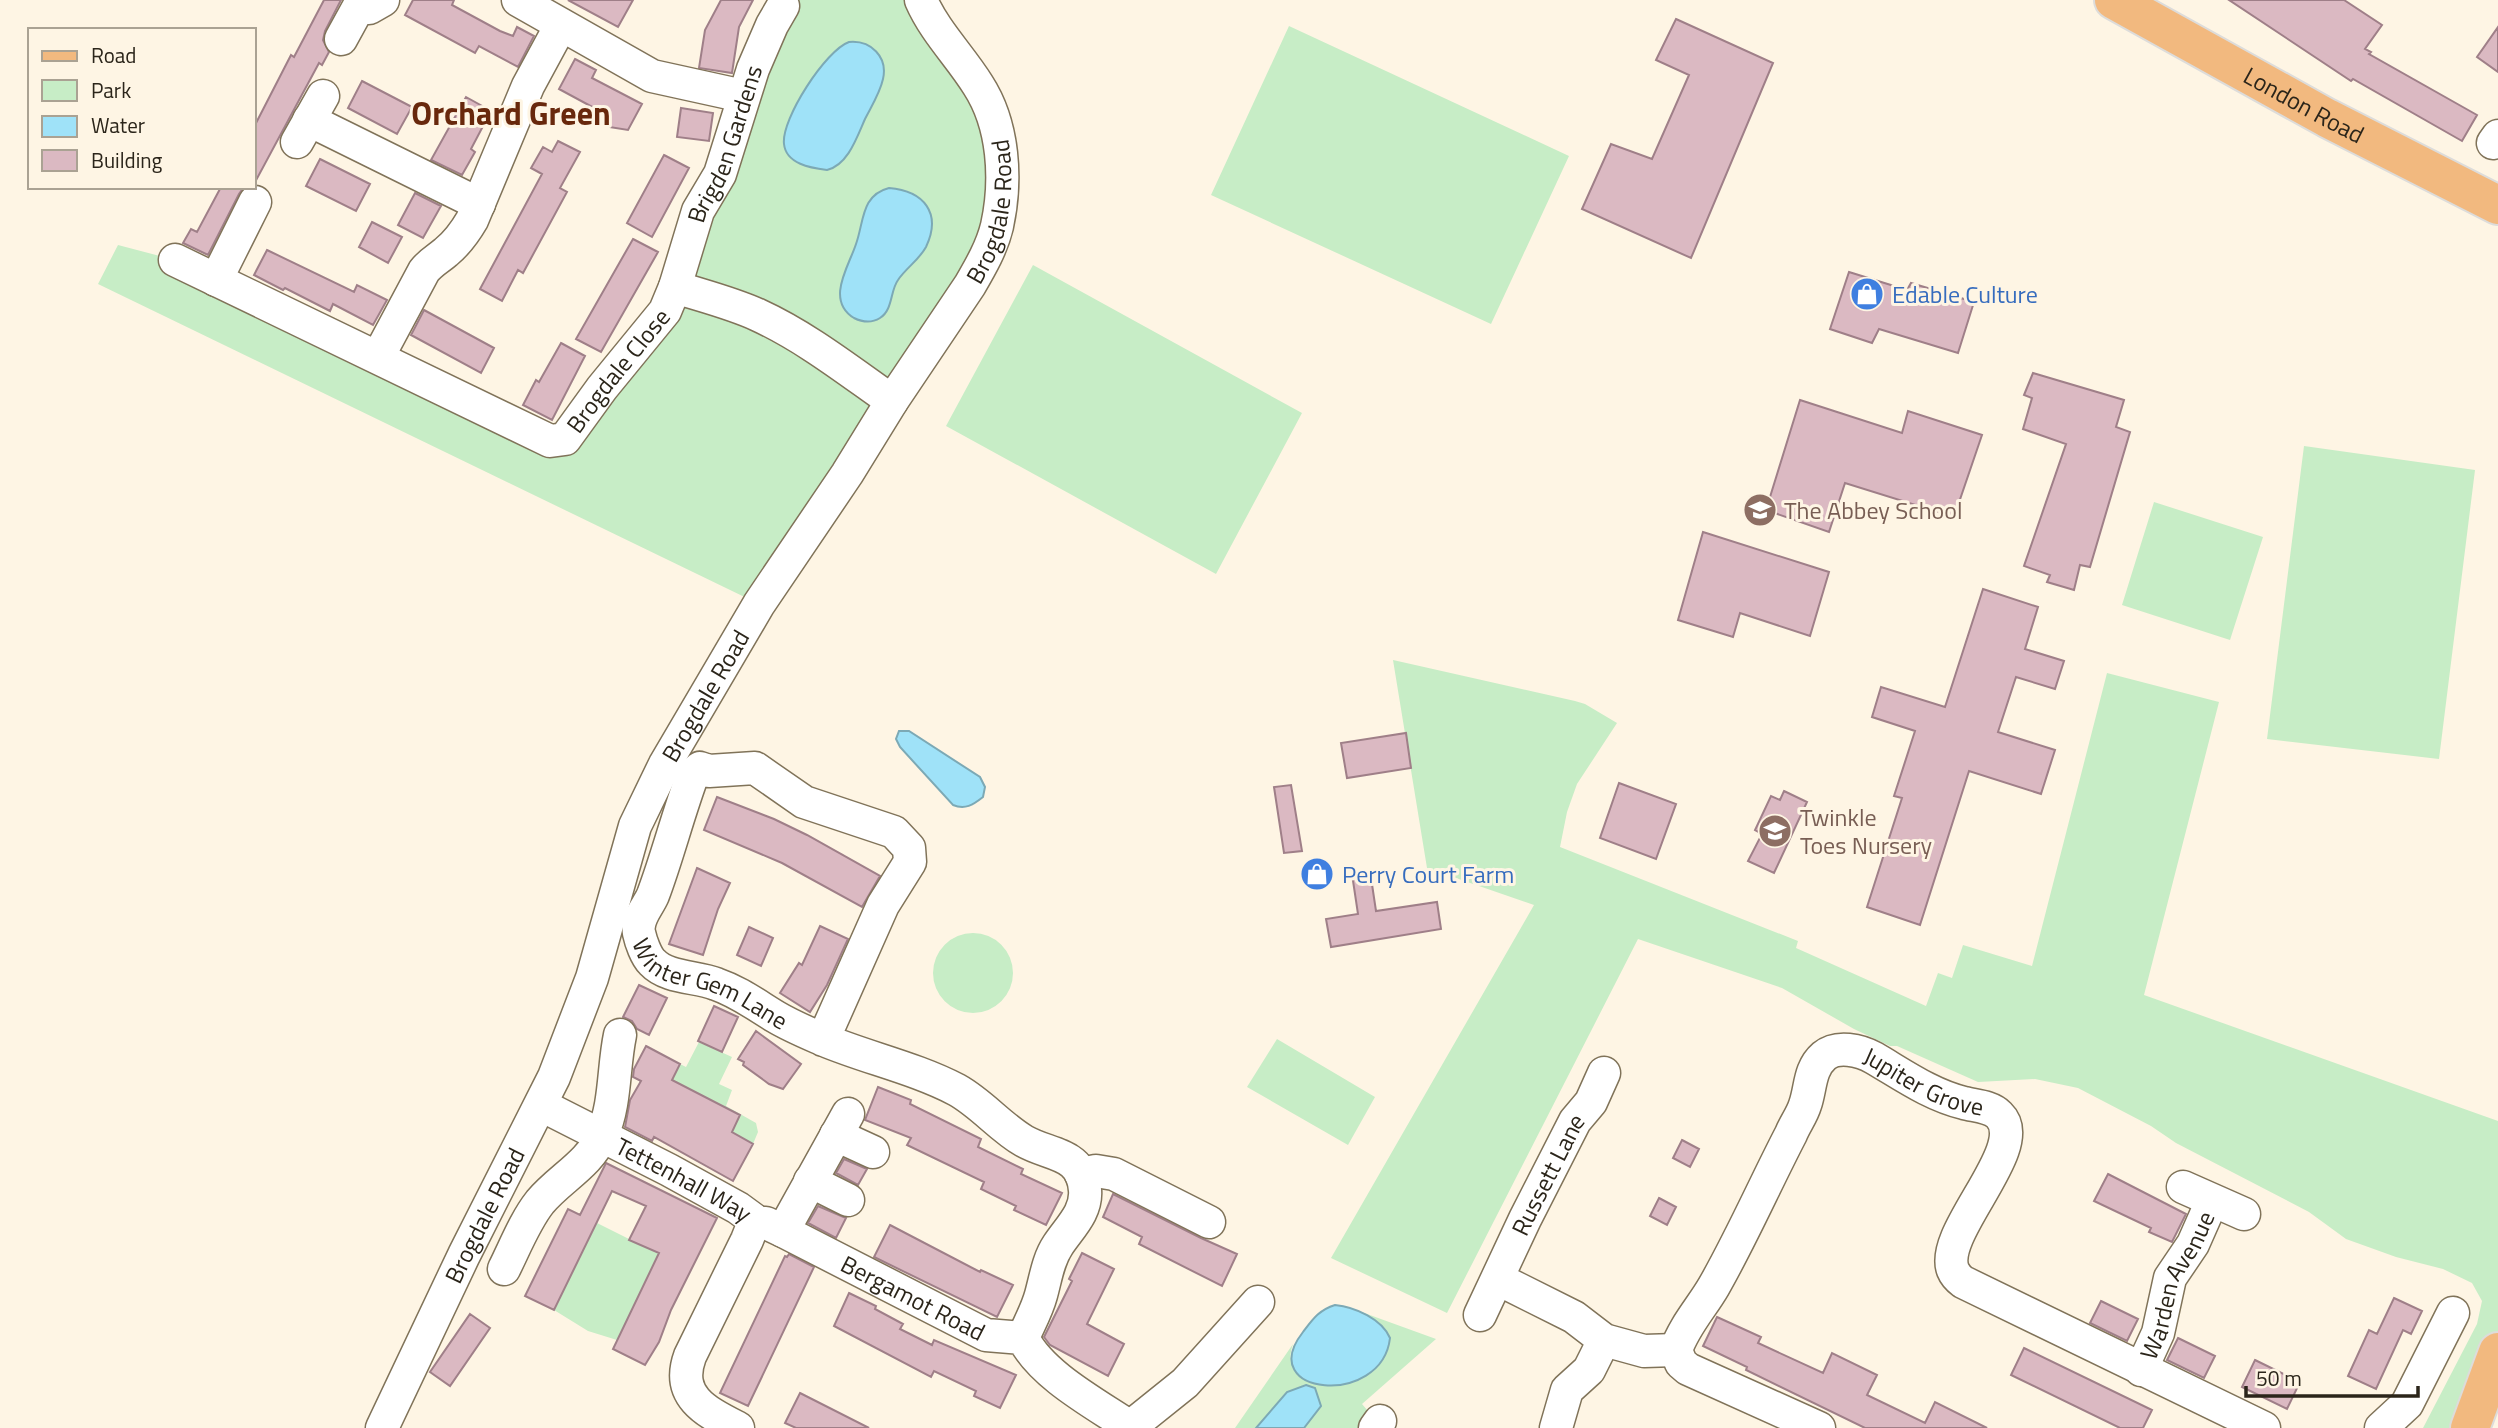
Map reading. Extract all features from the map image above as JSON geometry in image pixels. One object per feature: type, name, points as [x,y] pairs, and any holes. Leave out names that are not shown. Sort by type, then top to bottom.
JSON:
[{"type":"main road","name":"London Road","points":[[2114,0],[2327,118],[2488,192]]},
{"type":"main road","points":[[2470,1428],[2498,1352]]},
{"type":"street","points":[[341,39],[358,8],[369,8],[383,0]]},
{"type":"street","name":"Brogdale Road","points":[[382,1428],[464,1255],[554,1077],[592,978],[629,845],[643,806],[743,629],[983,263],[997,226],[1001,197],[1000,151],[990,108],[977,83],[937,29],[921,0]]},
{"type":"street","name":"Brigden Gardens","points":[[676,287],[698,211],[726,159],[743,96],[772,24],[783,6]]},
{"type":"street","points":[[378,357],[424,271],[464,234],[479,204],[528,86],[543,10],[652,76],[743,96]]},
{"type":"street","points":[[310,119],[479,204]]},
{"type":"street","points":[[216,280],[255,202]]},
{"type":"street","name":"Brogdale Close","points":[[175,260],[550,440],[565,439],[570,433],[602,388],[658,322],[676,287],[747,310],[774,323],[827,355],[892,401]]},
{"type":"street","name":"Winter Gem Lane","points":[[823,1040],[883,905],[911,862],[909,848],[894,832],[804,802],[755,768],[709,771],[700,768],[693,774],[664,867],[650,903],[641,915],[639,931],[653,963],[665,970],[725,987],[748,997],[779,1019],[823,1040],[926,1076],[958,1091],[980,1105],[1022,1140],[1073,1161],[1081,1174]]},
{"type":"street","points":[[504,1269],[539,1204],[588,1158],[603,1135],[611,1109],[615,1060],[621,1035]]},
{"type":"street","name":"Jupiter Grove","points":[[1676,1349],[1686,1328],[1714,1286],[1805,1106],[1814,1069],[1832,1051],[1850,1049],[1872,1056],[1895,1073],[1951,1099],[1992,1110],[2002,1119],[2007,1136],[2004,1151],[1983,1186],[1954,1248],[1952,1264],[1957,1276],[1973,1288],[2264,1428]]},
{"type":"street","name":"Russett Lane","points":[[1480,1315],[1573,1125],[1591,1102],[1604,1073]]},
{"type":"street","name":"Tettenhall Way","points":[[541,1105],[603,1135],[744,1211],[768,1227],[690,1356],[686,1374],[692,1398],[700,1406],[738,1428]]},
{"type":"street","points":[[768,1227],[810,1181],[842,1125],[873,1152]]},
{"type":"street","points":[[1209,1222],[1114,1174],[1096,1171],[1081,1174],[1085,1200],[1080,1214],[1056,1248],[1047,1268],[1041,1297],[1023,1338],[1030,1353],[1047,1370],[1130,1428],[1185,1383],[1258,1302]]},
{"type":"street","points":[[810,1181],[848,1200]]},
{"type":"street","name":"Warden Avenue","points":[[2183,1187],[2244,1214]]},
{"type":"street","name":"Warden Avenue","points":[[2141,1370],[2158,1333],[2170,1278],[2190,1249],[2212,1201]]},
{"type":"street","name":"Bergamot Road","points":[[768,1227],[986,1335],[1023,1338]]},
{"type":"street","points":[[1498,1279],[1574,1317],[1604,1340],[1644,1350],[1676,1349],[1681,1363],[1688,1369],[1819,1428]]},
{"type":"street","points":[[2381,1428],[2407,1404],[2453,1313]]},
{"type":"street","points":[[1556,1428],[1567,1390],[1589,1370],[1604,1340]]},
{"type":"green space","points":[[787,0],[921,0],[977,83],[997,226],[759,604],[98,284],[118,245],[175,260],[550,440],[628,355]]},
{"type":"green space","points":[[1289,26],[1569,156],[1491,324],[1211,195]]},
{"type":"green space","points":[[1033,265],[1302,413],[1216,574],[946,426]]},
{"type":"green space","points":[[2304,446],[2475,470],[2439,759],[2267,739]]},
{"type":"green space","points":[[2154,502],[2263,537],[2230,640],[2122,605]]},
{"type":"green space","points":[[1393,660],[1575,701],[1617,723],[1577,784],[1567,812],[1560,847],[1798,941],[1796,948],[1926,1006],[1938,973],[1952,978],[1963,945],[2032,966],[2107,673],[2219,702],[2144,995],[2498,1121],[2498,1334],[2458,1428],[2423,1428],[2477,1324],[2482,1301],[2472,1283],[2443,1269],[2396,1257],[2346,1239],[2309,1212],[2176,1143],[2151,1126],[2078,1088],[2035,1079],[1978,1082],[1854,1029],[1782,988],[1638,939],[1447,1313],[1331,1258],[1534,905],[1427,868]]},
{"type":"green space","points":[[973,933],[988,936],[1001,945],[1010,958],[1013,973],[1010,988],[1001,1001],[988,1010],[973,1013],[958,1010],[945,1001],[936,988],[933,973],[936,958],[945,945],[958,936]]},
{"type":"green space","points":[[1277,1039],[1375,1097],[1348,1145],[1247,1087]]},
{"type":"green space","points":[[699,1042],[732,1057],[719,1084],[732,1090],[726,1106],[756,1123],[758,1132],[753,1144],[737,1135],[728,1150],[671,1082],[680,1064],[686,1067]]},
{"type":"green space","points":[[650,1221],[703,1246],[689,1275],[657,1258],[617,1340],[588,1331],[554,1310],[597,1223],[639,1244]]},
{"type":"green space","points":[[1345,1306],[1436,1339],[1362,1404],[1368,1411],[1361,1428],[1304,1428],[1308,1422],[1268,1414],[1256,1428],[1235,1428],[1293,1344],[1291,1362],[1301,1378],[1360,1379],[1383,1360],[1367,1316]]},
{"type":"water","points":[[849,42],[871,47],[880,57],[884,71],[880,89],[855,142],[841,162],[827,170],[800,164],[789,156],[784,144],[790,119],[818,71],[839,48]]},
{"type":"water","points":[[889,188],[912,194],[927,206],[931,214],[930,235],[923,252],[898,280],[884,315],[874,321],[864,321],[845,311],[840,292],[868,203]]},
{"type":"water","points":[[899,731],[909,731],[980,777],[985,787],[983,797],[969,806],[953,805],[900,747],[896,739]]},
{"type":"water","points":[[1335,1305],[1367,1315],[1381,1325],[1390,1338],[1382,1360],[1366,1376],[1346,1384],[1325,1385],[1306,1380],[1294,1370],[1292,1354],[1313,1319],[1320,1312]]},
{"type":"water","points":[[1306,1385],[1315,1388],[1321,1406],[1304,1428],[1256,1428],[1287,1392]]},
{"type":"building","points":[[324,0],[341,0],[325,31],[323,40],[329,52],[322,65],[319,63],[256,180],[256,123],[291,55],[294,57]]},
{"type":"building","points":[[413,0],[454,0],[452,5],[500,31],[513,36],[517,27],[534,36],[518,67],[479,46],[475,53],[405,15]]},
{"type":"building","points":[[568,0],[633,0],[618,27]]},
{"type":"building","points":[[721,0],[753,0],[739,27],[732,73],[699,68],[705,30]]},
{"type":"building","points":[[2229,0],[2344,0],[2382,25],[2365,49],[2371,52],[2369,54],[2477,115],[2462,141],[2353,79],[2351,81]]},
{"type":"building","points":[[1676,19],[1773,63],[1691,258],[1582,209],[1611,144],[1652,159],[1689,75],[1656,60]]},
{"type":"building","points":[[2498,27],[2498,72],[2477,57]]},
{"type":"building","points":[[575,59],[596,70],[592,78],[642,104],[628,130],[603,126],[609,116],[559,89]]},
{"type":"building","points":[[362,81],[412,107],[397,134],[348,108]]},
{"type":"building","points":[[466,97],[491,111],[471,149],[475,152],[462,175],[431,160]]},
{"type":"building","points":[[681,108],[713,113],[709,141],[677,137]]},
{"type":"building","points":[[558,141],[580,152],[560,188],[567,192],[523,273],[518,270],[502,301],[480,289],[542,174],[531,168],[543,147],[552,152]]},
{"type":"building","points":[[664,155],[689,168],[652,237],[627,223]]},
{"type":"building","points":[[320,159],[370,184],[356,211],[306,186]]},
{"type":"building","points":[[220,189],[243,189],[208,255],[183,243],[191,229],[197,232]]},
{"type":"building","points":[[415,193],[441,206],[423,238],[398,225]]},
{"type":"building","points":[[372,222],[402,237],[388,263],[359,247]]},
{"type":"building","points":[[633,239],[658,252],[601,352],[576,339]]},
{"type":"building","points":[[267,250],[354,292],[357,285],[387,300],[373,325],[333,304],[330,311],[254,275]]},
{"type":"building","points":[[1849,272],[1907,290],[1911,283],[1974,302],[1958,353],[1879,329],[1872,343],[1830,329]]},
{"type":"building","points":[[424,310],[494,348],[481,373],[411,335]]},
{"type":"building","points":[[561,343],[585,356],[552,420],[523,405]]},
{"type":"building","points":[[2033,373],[2124,400],[2116,427],[2130,432],[2090,567],[2080,565],[2074,590],[2047,582],[2050,575],[2024,566],[2066,444],[2023,429],[2032,398],[2024,395]]},
{"type":"building","points":[[1800,400],[1902,433],[1908,411],[1982,435],[1954,517],[1845,483],[1829,532],[1766,510]]},
{"type":"building","points":[[1703,532],[1829,572],[1810,636],[1740,613],[1733,637],[1678,620]]},
{"type":"building","points":[[1983,589],[2038,607],[2025,649],[2064,661],[2055,689],[2016,677],[1998,732],[2055,750],[2041,794],[1969,771],[1920,925],[1867,907],[1902,798],[1894,796],[1915,731],[1872,717],[1881,687],[1945,707]]},
{"type":"building","points":[[1406,733],[1411,768],[1347,778],[1341,743]]},
{"type":"building","points":[[1619,783],[1676,804],[1656,859],[1600,838]]},
{"type":"building","points":[[1291,785],[1302,851],[1284,853],[1274,787]]},
{"type":"building","name":"Twinkle Toes Nursery","points":[[1784,791],[1807,802],[1774,873],[1748,861],[1762,834],[1755,830],[1771,796],[1780,800]]},
{"type":"building","points":[[717,797],[774,819],[880,876],[862,907],[782,863],[704,830]]},
{"type":"building","points":[[697,868],[730,883],[718,909],[703,955],[669,944]]},
{"type":"building","points":[[1370,871],[1376,911],[1437,902],[1441,929],[1331,947],[1326,919],[1358,914],[1352,874]]},
{"type":"building","points":[[820,926],[848,939],[827,985],[810,1012],[780,993],[799,963],[802,965]]},
{"type":"building","points":[[749,927],[773,938],[761,966],[737,955]]},
{"type":"building","points":[[639,985],[667,998],[649,1035],[623,1017]]},
{"type":"building","points":[[714,1006],[738,1017],[722,1052],[698,1041]]},
{"type":"building","points":[[756,1031],[801,1064],[783,1089],[769,1084],[738,1059]]},
{"type":"building","points":[[646,1046],[680,1064],[672,1080],[740,1115],[732,1132],[753,1144],[733,1181],[654,1137],[652,1141],[625,1127],[630,1100],[641,1081],[633,1077],[634,1069]]},
{"type":"building","points":[[878,1087],[911,1100],[910,1104],[981,1139],[978,1147],[1023,1169],[1021,1174],[1062,1193],[1046,1225],[1014,1210],[1016,1206],[981,1189],[984,1182],[907,1145],[911,1138],[865,1120]]},
{"type":"building","points":[[1682,1140],[1699,1149],[1690,1167],[1673,1158]]},
{"type":"building","points":[[844,1159],[867,1169],[858,1185],[836,1173]]},
{"type":"building","points":[[606,1163],[717,1218],[671,1310],[659,1342],[645,1365],[613,1349],[659,1253],[629,1240],[646,1206],[612,1191],[554,1310],[525,1296],[568,1209],[580,1215]]},
{"type":"building","points":[[2108,1174],[2186,1214],[2172,1242],[2149,1232],[2151,1228],[2094,1201]]},
{"type":"building","points":[[1113,1194],[1237,1254],[1222,1286],[1139,1244],[1142,1237],[1103,1217]]},
{"type":"building","points":[[1659,1198],[1676,1207],[1667,1225],[1650,1216]]},
{"type":"building","points":[[818,1206],[846,1218],[836,1238],[808,1223]]},
{"type":"building","points":[[890,1225],[980,1272],[981,1270],[1013,1285],[997,1317],[874,1257]]},
{"type":"building","points":[[1082,1253],[1114,1269],[1087,1324],[1124,1344],[1108,1376],[1050,1345],[1044,1337],[1072,1281],[1069,1279]]},
{"type":"building","points":[[789,1254],[814,1267],[748,1406],[720,1393],[785,1256]]},
{"type":"building","points":[[849,1293],[876,1306],[875,1309],[903,1324],[900,1329],[932,1345],[934,1340],[1016,1375],[1000,1408],[974,1396],[976,1391],[934,1371],[931,1377],[834,1326]]},
{"type":"building","points":[[2394,1298],[2422,1311],[2411,1334],[2403,1330],[2376,1389],[2348,1376],[2369,1330],[2377,1334]]},
{"type":"building","points":[[2101,1301],[2138,1319],[2127,1341],[2090,1323]]},
{"type":"building","points":[[470,1314],[490,1328],[450,1386],[430,1372]]},
{"type":"building","points":[[1717,1317],[1761,1337],[1758,1343],[1823,1373],[1832,1353],[1877,1375],[1867,1395],[1925,1423],[1935,1402],[1987,1428],[1865,1428],[1703,1346]]},
{"type":"building","points":[[2178,1338],[2215,1356],[2204,1378],[2167,1360]]},
{"type":"building","points":[[2024,1348],[2152,1410],[2143,1428],[2120,1428],[2011,1375]]},
{"type":"building","points":[[2255,1360],[2300,1382],[2287,1409],[2242,1387]]},
{"type":"building","points":[[800,1393],[869,1428],[796,1428],[785,1423]]},
{"type":"place","name":"Edable Culture","points":[[1867,294]]},
{"type":"place","name":"The Abbey School","points":[[1760,510]]},
{"type":"place","name":"Twinkle Toes Nursery","points":[[1775,831]]},
{"type":"place","name":"Perry Court Farm","points":[[1317,874]]},
{"type":"district","name":"Orchard Green","points":[[511,113]]}]
